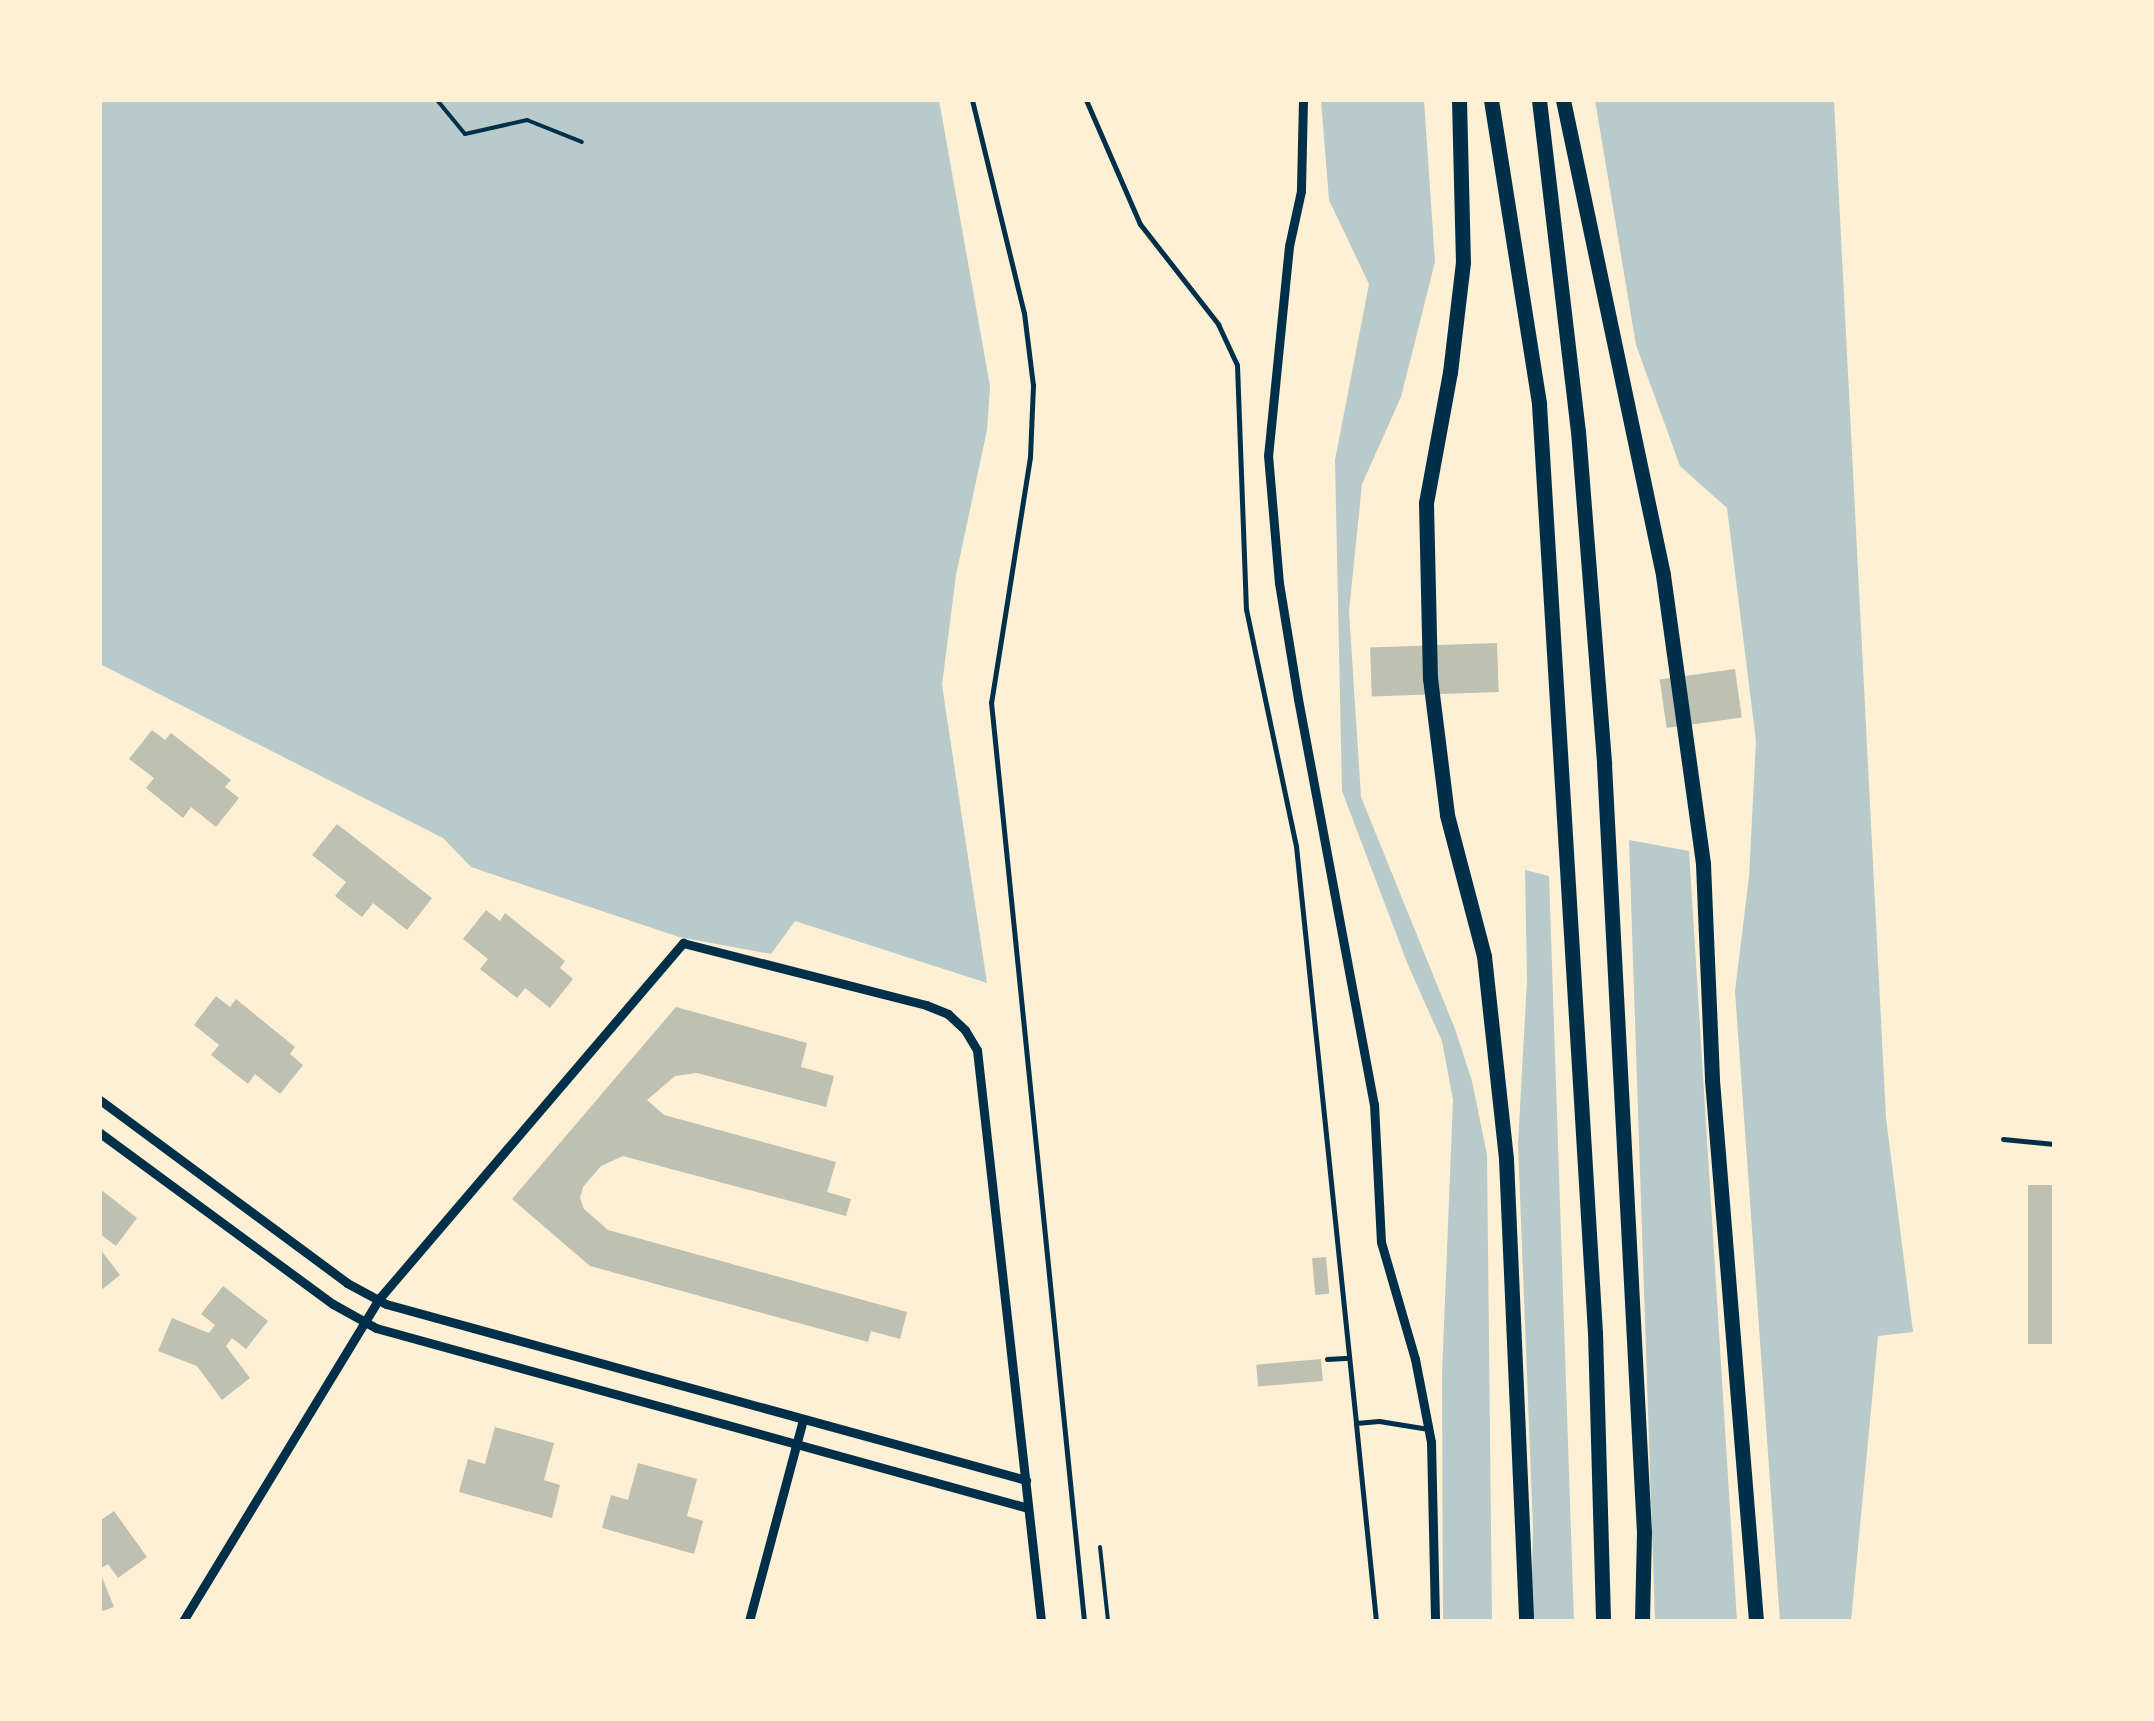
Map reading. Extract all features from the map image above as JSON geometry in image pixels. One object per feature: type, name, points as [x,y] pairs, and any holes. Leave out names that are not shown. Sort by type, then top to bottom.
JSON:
[{"type":"highway","points":[[1459,100],[1463,262],[1426,503],[1430,678],[1447,815],[1484,956],[1506,1159],[1526,1621]]},
{"type":"highway","points":[[1491,100],[1540,404],[1596,1332],[1603,1621]]},
{"type":"highway","points":[[1539,100],[1578,431],[1604,764],[1644,1532],[1642,1621]]},
{"type":"highway","points":[[1562,100],[1669,614],[1703,864],[1712,1080],[1756,1621]]},
{"type":"street","points":[[1303,100],[1301,190],[1287,264],[1268,455],[1278,565],[1298,699],[1374,1104],[1381,1242],[1414,1359],[1428,1429],[1434,1621]]},
{"type":"street","points":[[183,1621],[378,1300],[684,943],[926,1005],[948,1014],[966,1030],[977,1050],[1041,1621]]},
{"type":"street","points":[[100,1100],[346,1282],[378,1300],[429,1319],[1026,1480]]},
{"type":"street","points":[[100,1132],[362,1322],[400,1337],[1028,1508]]},
{"type":"street","points":[[748,1621],[802,1420]]},
{"type":"lane","points":[[972,100],[1024,313],[1034,385],[1030,457],[992,702],[1084,1621]]},
{"type":"lane","points":[[1086,100],[1140,224],[1218,324],[1236,364],[1246,609],[1296,846],[1376,1621]]},
{"type":"lane","points":[[2003,1139],[2054,1144]]},
{"type":"lane","points":[[1327,1360],[1349,1358]]},
{"type":"lane","points":[[1356,1423],[1379,1421],[1428,1429]]},
{"type":"path","points":[[437,100],[466,134],[527,120],[582,142]]},
{"type":"path","points":[[1100,1547],[1108,1621]]},
{"type":"shaded area","points":[[100,100],[939,100],[990,386],[987,430],[956,575],[942,685],[987,983],[795,921],[771,954],[679,937],[471,867],[443,838],[100,664]]},
{"type":"shaded area","points":[[1321,100],[1424,100],[1435,262],[1401,397],[1362,484],[1349,611],[1361,797],[1455,1029],[1472,1081],[1487,1155],[1492,1621],[1443,1621],[1442,1374],[1453,1100],[1442,1041],[1408,965],[1342,791],[1335,460],[1369,284],[1329,200]]},
{"type":"shaded area","points":[[1595,100],[1834,100],[1886,1118],[1913,1332],[1878,1336],[1851,1621],[1780,1621],[1735,991],[1749,877],[1756,741],[1727,508],[1680,466],[1636,345]]},
{"type":"shaded area","points":[[1629,840],[1689,851],[1737,1621],[1655,1621]]},
{"type":"shaded area","points":[[1525,870],[1549,876],[1574,1621],[1531,1621],[1533,1529],[1518,1145],[1527,980]]},
{"type":"building","points":[[1497,643],[1499,692],[1372,696],[1370,647]]},
{"type":"building","points":[[1735,669],[1742,718],[1667,728],[1660,680]]},
{"type":"building","points":[[152,730],[165,740],[171,733],[231,780],[225,787],[239,798],[216,827],[191,807],[183,818],[146,788],[154,778],[129,759]]},
{"type":"building","points":[[337,824],[432,898],[407,930],[373,903],[362,917],[335,896],[346,882],[312,855]]},
{"type":"building","points":[[486,910],[500,921],[505,913],[565,961],[560,968],[573,979],[550,1008],[525,988],[517,998],[480,969],[488,959],[463,939]]},
{"type":"building","points":[[216,996],[230,1007],[236,999],[295,1047],[290,1054],[303,1065],[280,1094],[255,1074],[248,1084],[211,1055],[219,1045],[194,1025]]},
{"type":"building","points":[[676,1007],[807,1043],[801,1067],[834,1076],[826,1107],[697,1073],[675,1076],[647,1100],[664,1115],[836,1162],[827,1192],[851,1199],[846,1216],[623,1156],[601,1166],[583,1187],[580,1198],[584,1209],[608,1230],[907,1312],[900,1339],[871,1331],[868,1342],[590,1266],[512,1199]]},
{"type":"building","points":[[2028,1185],[2054,1185],[2054,1344],[2028,1344]]},
{"type":"building","points":[[100,1189],[137,1218],[116,1246],[100,1234]]},
{"type":"building","points":[[100,1249],[120,1275],[100,1291]]},
{"type":"building","points":[[1326,1257],[1329,1294],[1315,1295],[1312,1258]]},
{"type":"building","points":[[223,1286],[268,1321],[246,1349],[232,1338],[226,1346],[250,1378],[222,1400],[197,1366],[158,1351],[172,1318],[209,1333],[215,1325],[201,1314]]},
{"type":"building","points":[[1321,1359],[1323,1381],[1258,1387],[1256,1365]]},
{"type":"building","points":[[495,1427],[554,1443],[544,1480],[560,1485],[552,1518],[459,1492],[468,1459],[485,1464]]},
{"type":"building","points":[[638,1463],[697,1479],[687,1516],[703,1521],[694,1554],[602,1528],[611,1495],[628,1500]]},
{"type":"building","points":[[114,1511],[147,1557],[118,1578],[108,1564],[100,1569],[100,1521]]},
{"type":"building","points":[[100,1572],[114,1607],[100,1612]]}]
